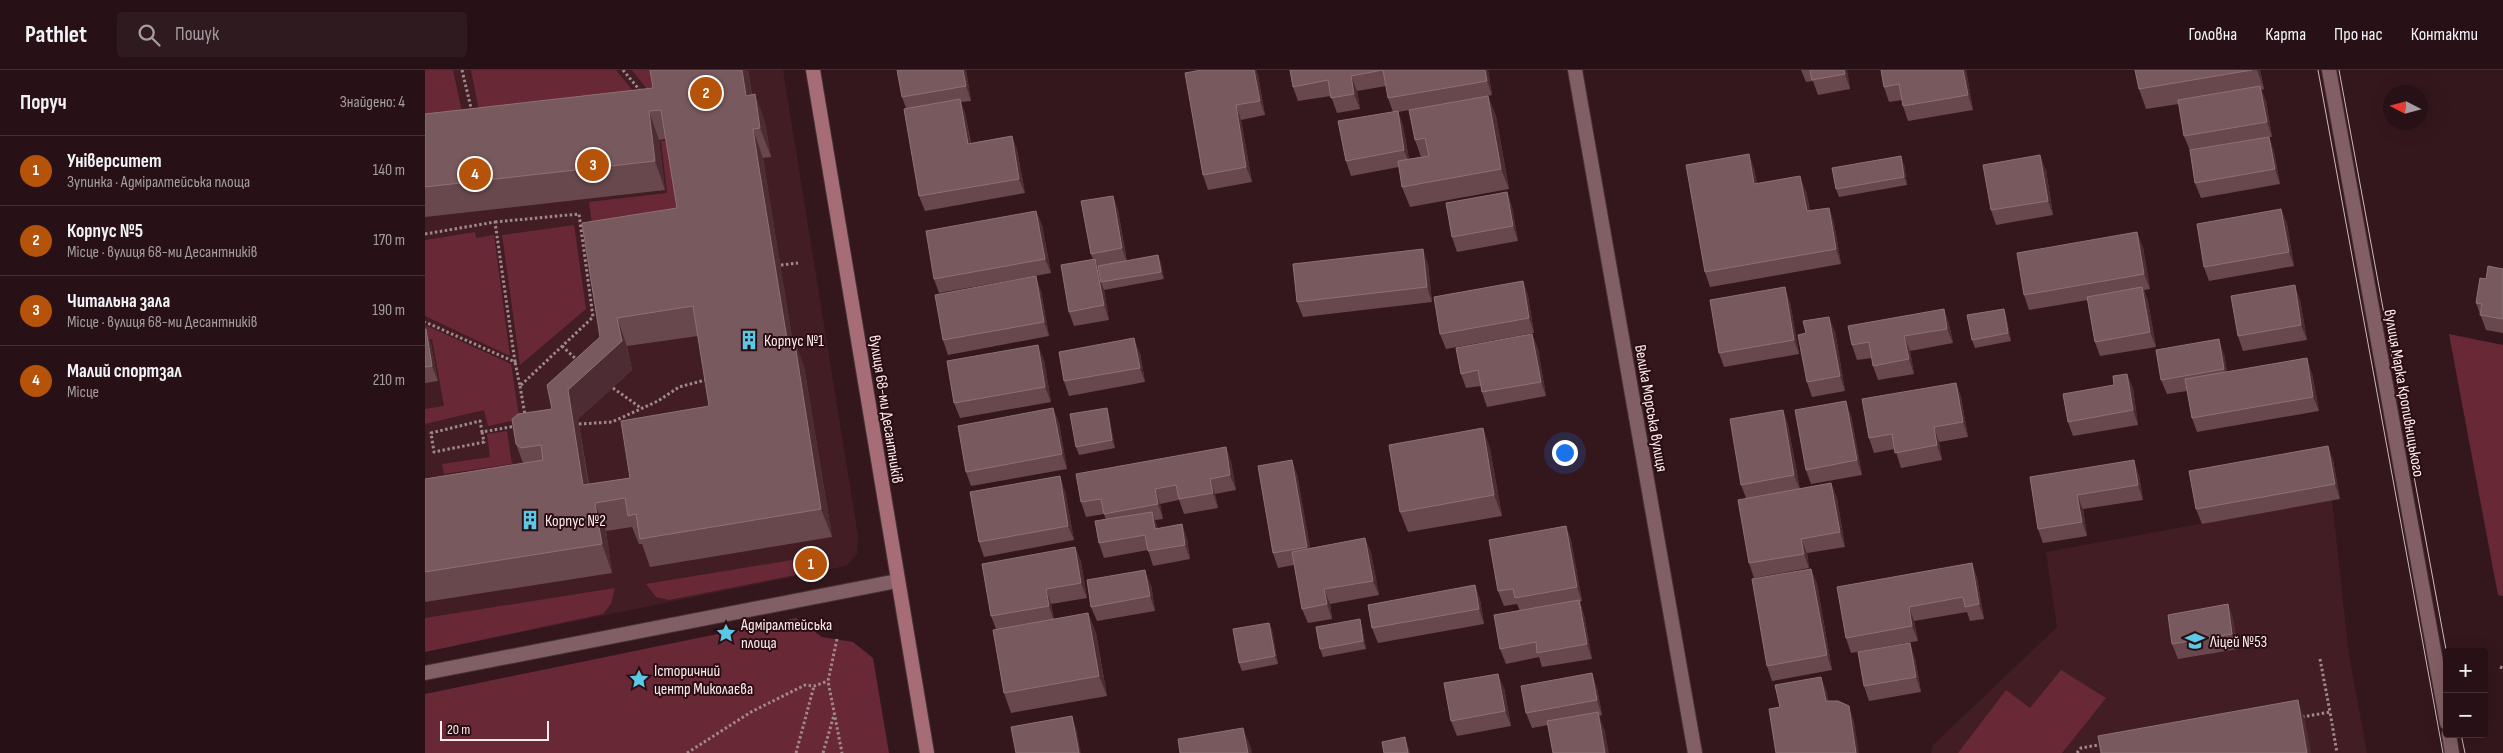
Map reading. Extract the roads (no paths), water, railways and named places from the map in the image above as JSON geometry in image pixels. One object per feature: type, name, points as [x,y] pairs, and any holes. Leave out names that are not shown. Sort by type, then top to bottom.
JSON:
[{"type":"main road","name":"вулиця 68-ми Десантників","points":[[813,70],[927,753]]},
{"type":"street","name":"Велика Морська вулиця","points":[[1575,70],[1695,753]]},
{"type":"street","name":"вулиця Марка Кропивницького","points":[[2329,70],[2443,701]]},
{"type":"street","points":[[425,673],[897,581]]},
{"type":"street","points":[[2450,738],[2452,753]]},
{"type":"tram line","points":[[2318,70],[2443,753]]},
{"type":"tram line","points":[[2339,70],[2446,648]]},
{"type":"tram line","points":[[2462,738],[2465,753]]},
{"type":"place","name":"Корпус №5","points":[[706,93]]},
{"type":"place","name":"Читальна зала","points":[[593,165]]},
{"type":"place","name":"Малий спортзал","points":[[475,174]]},
{"type":"place","name":"Корпус №1","points":[[749,340]]},
{"type":"place","name":"Корпус №2","points":[[530,520]]},
{"type":"place","name":"Університет","points":[[811,564]]},
{"type":"place","name":"Адміралтейська площа","points":[[726,633]]},
{"type":"place","name":"Ліцей №53","points":[[2195,641]]},
{"type":"place","name":"Історичний центр Миколаєва","points":[[639,679]]}]
